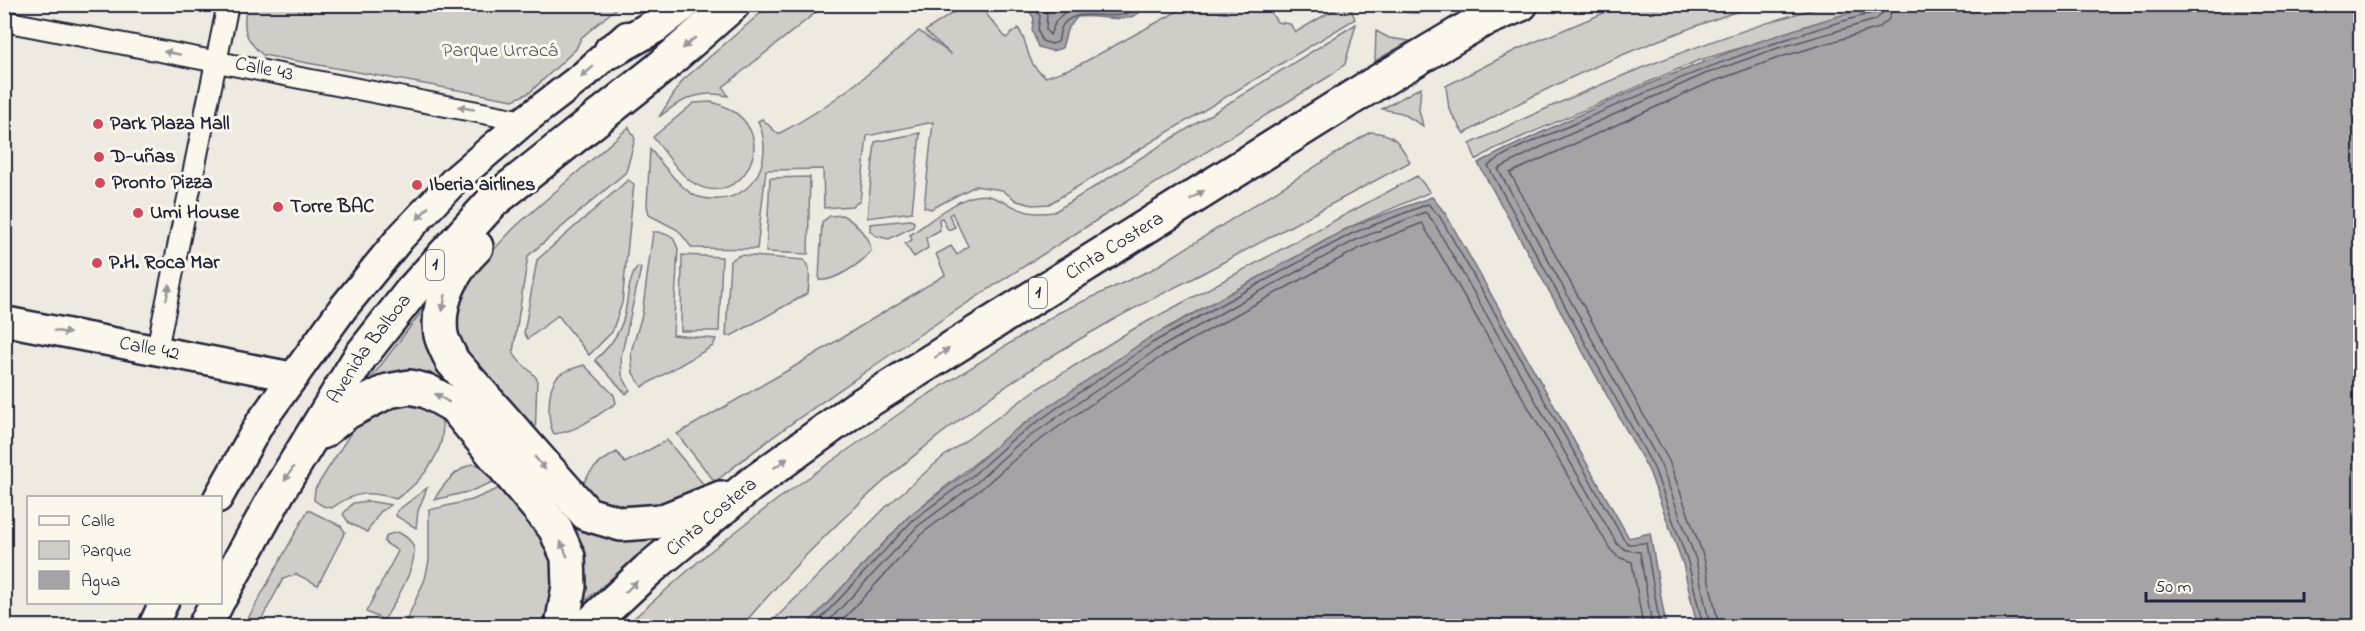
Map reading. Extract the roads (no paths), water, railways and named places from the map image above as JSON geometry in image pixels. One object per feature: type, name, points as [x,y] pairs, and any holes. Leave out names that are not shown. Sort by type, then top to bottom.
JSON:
[{"type":"highway","points":[[610,51],[655,27],[683,4]]},
{"type":"highway","name":"Avenida Balboa","points":[[222,593],[278,492],[360,357],[411,292],[493,201],[657,70],[733,4]]},
{"type":"highway","name":"Cinta Costera","points":[[588,627],[648,570],[749,486],[855,409],[968,336],[1400,69],[1479,22],[1521,4]]},
{"type":"highway","points":[[583,128],[554,170],[465,258],[447,288],[441,319],[441,336],[452,361],[587,514],[621,525],[663,520],[749,486]]},
{"type":"highway","points":[[309,443],[347,412],[388,391],[410,387],[440,396],[454,406],[555,528],[568,557],[569,586],[562,627]]},
{"type":"highway","points":[[205,627],[216,604]]},
{"type":"main road","name":"1","points":[[219,496],[260,423],[343,308],[401,237],[455,180],[524,121],[584,75],[661,4]]},
{"type":"main road","name":"Calle 42","points":[[4,321],[294,377]]},
{"type":"main road","points":[[153,627],[164,604]]},
{"type":"street","points":[[157,349],[228,4]]},
{"type":"street","name":"Calle 43","points":[[4,21],[524,121]]},
{"type":"water","points":[[1882,4],[2360,5],[2360,626],[1697,626],[1683,564],[1649,471],[1478,163],[1576,116],[1726,53]]},
{"type":"water","points":[[1025,5],[1146,5],[1140,12],[1124,18],[1077,17],[1067,30],[1062,48],[1052,51],[1038,47],[1032,30],[1034,18]]},
{"type":"water","points":[[1432,197],[1445,213],[1629,538],[1650,533],[1666,626],[806,626],[909,516],[967,472],[1007,436],[1058,400],[1149,338],[1350,227]]},
{"type":"place","name":"Park Plaza Mall","points":[[98,124]]},
{"type":"place","name":"D-uñas","points":[[99,157]]},
{"type":"place","name":"Pronto Pizza","points":[[100,183]]},
{"type":"place","name":"Iberia airlines","points":[[417,185]]},
{"type":"place","name":"Torre BAC","points":[[278,207]]},
{"type":"place","name":"Umi House","points":[[138,213]]},
{"type":"place","name":"P.H. Roca Mar","points":[[97,263]]},
{"type":"park label","name":"Parque Urracá","points":[[500,51]]}]
